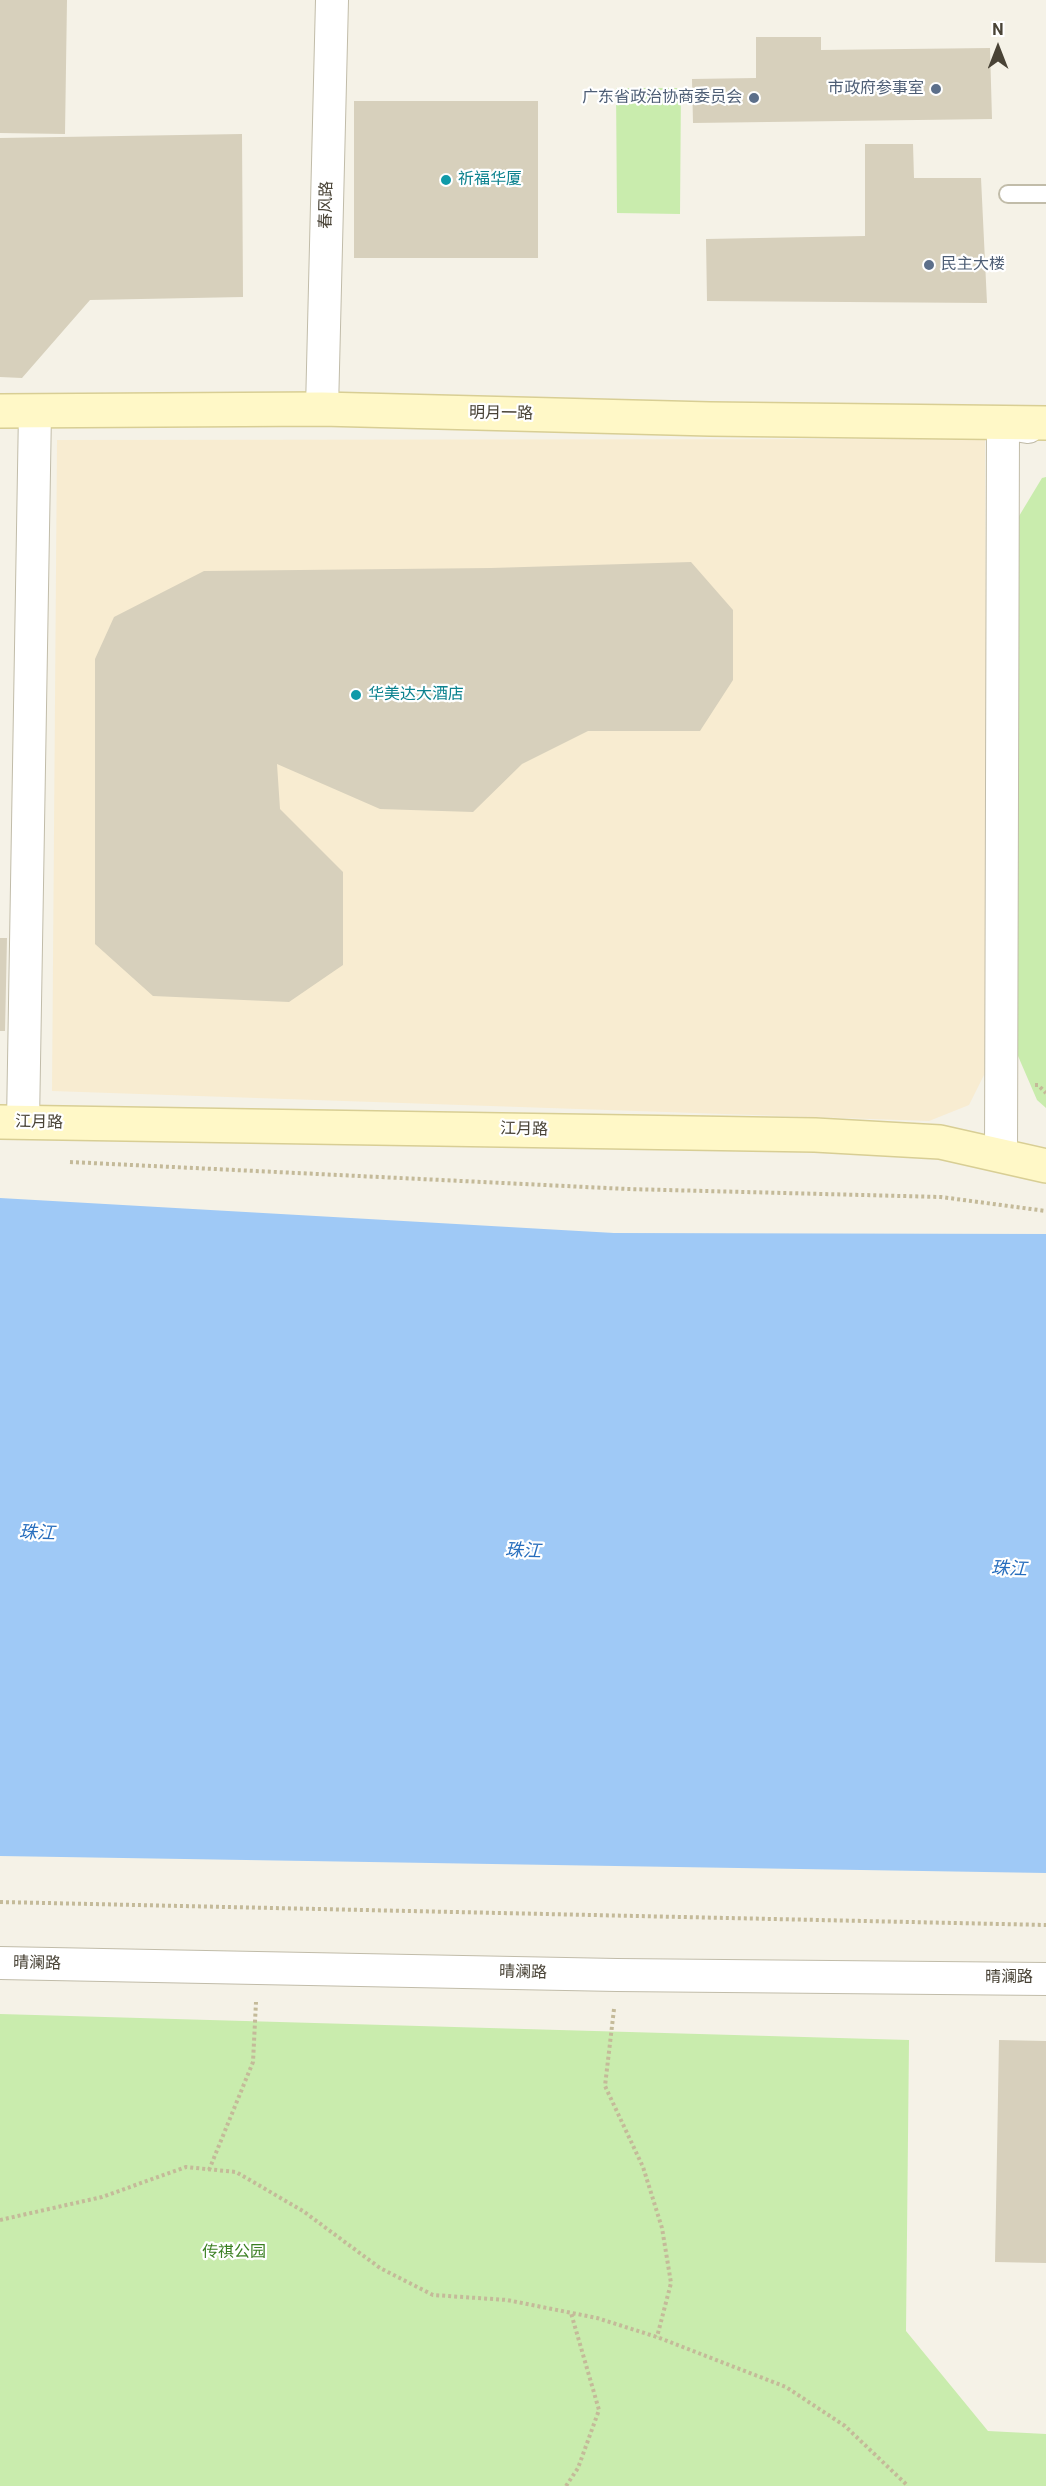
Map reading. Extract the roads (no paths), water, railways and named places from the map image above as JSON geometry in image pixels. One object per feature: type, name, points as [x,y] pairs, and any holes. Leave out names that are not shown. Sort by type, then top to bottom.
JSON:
[{"type":"street","name":"春风路","points":[[322,409],[332,0]]},
{"type":"street","name":"明月一路","points":[[0,411],[322,409],[710,419],[1046,423]]},
{"type":"street","points":[[11,1122],[35,411]]},
{"type":"street","name":"明月一路","points":[[1003,423],[1046,430]]},
{"type":"street","points":[[1001,1155],[1003,423]]},
{"type":"street","name":"江月路","points":[[11,1122],[815,1135],[940,1142],[1046,1166]]},
{"type":"street","name":"晴澜路","points":[[0,1963],[617,1975],[1046,1979]]},
{"type":"lane","points":[[1008,194],[1046,194]]},
{"type":"water","name":"珠江","points":[[0,1198],[614,1233],[1046,1234],[1046,1873],[0,1856]]},
{"type":"place","name":"市政府参事室","points":[[936,89]]},
{"type":"place","name":"广东省政治协商委员会","points":[[754,98]]},
{"type":"place","name":"祈福华厦","points":[[446,180]]},
{"type":"place","name":"民主大楼","points":[[929,265]]},
{"type":"place","name":"华美达大酒店","points":[[356,695]]},
{"type":"park label","name":"传祺公园","points":[[234,2253]]}]
